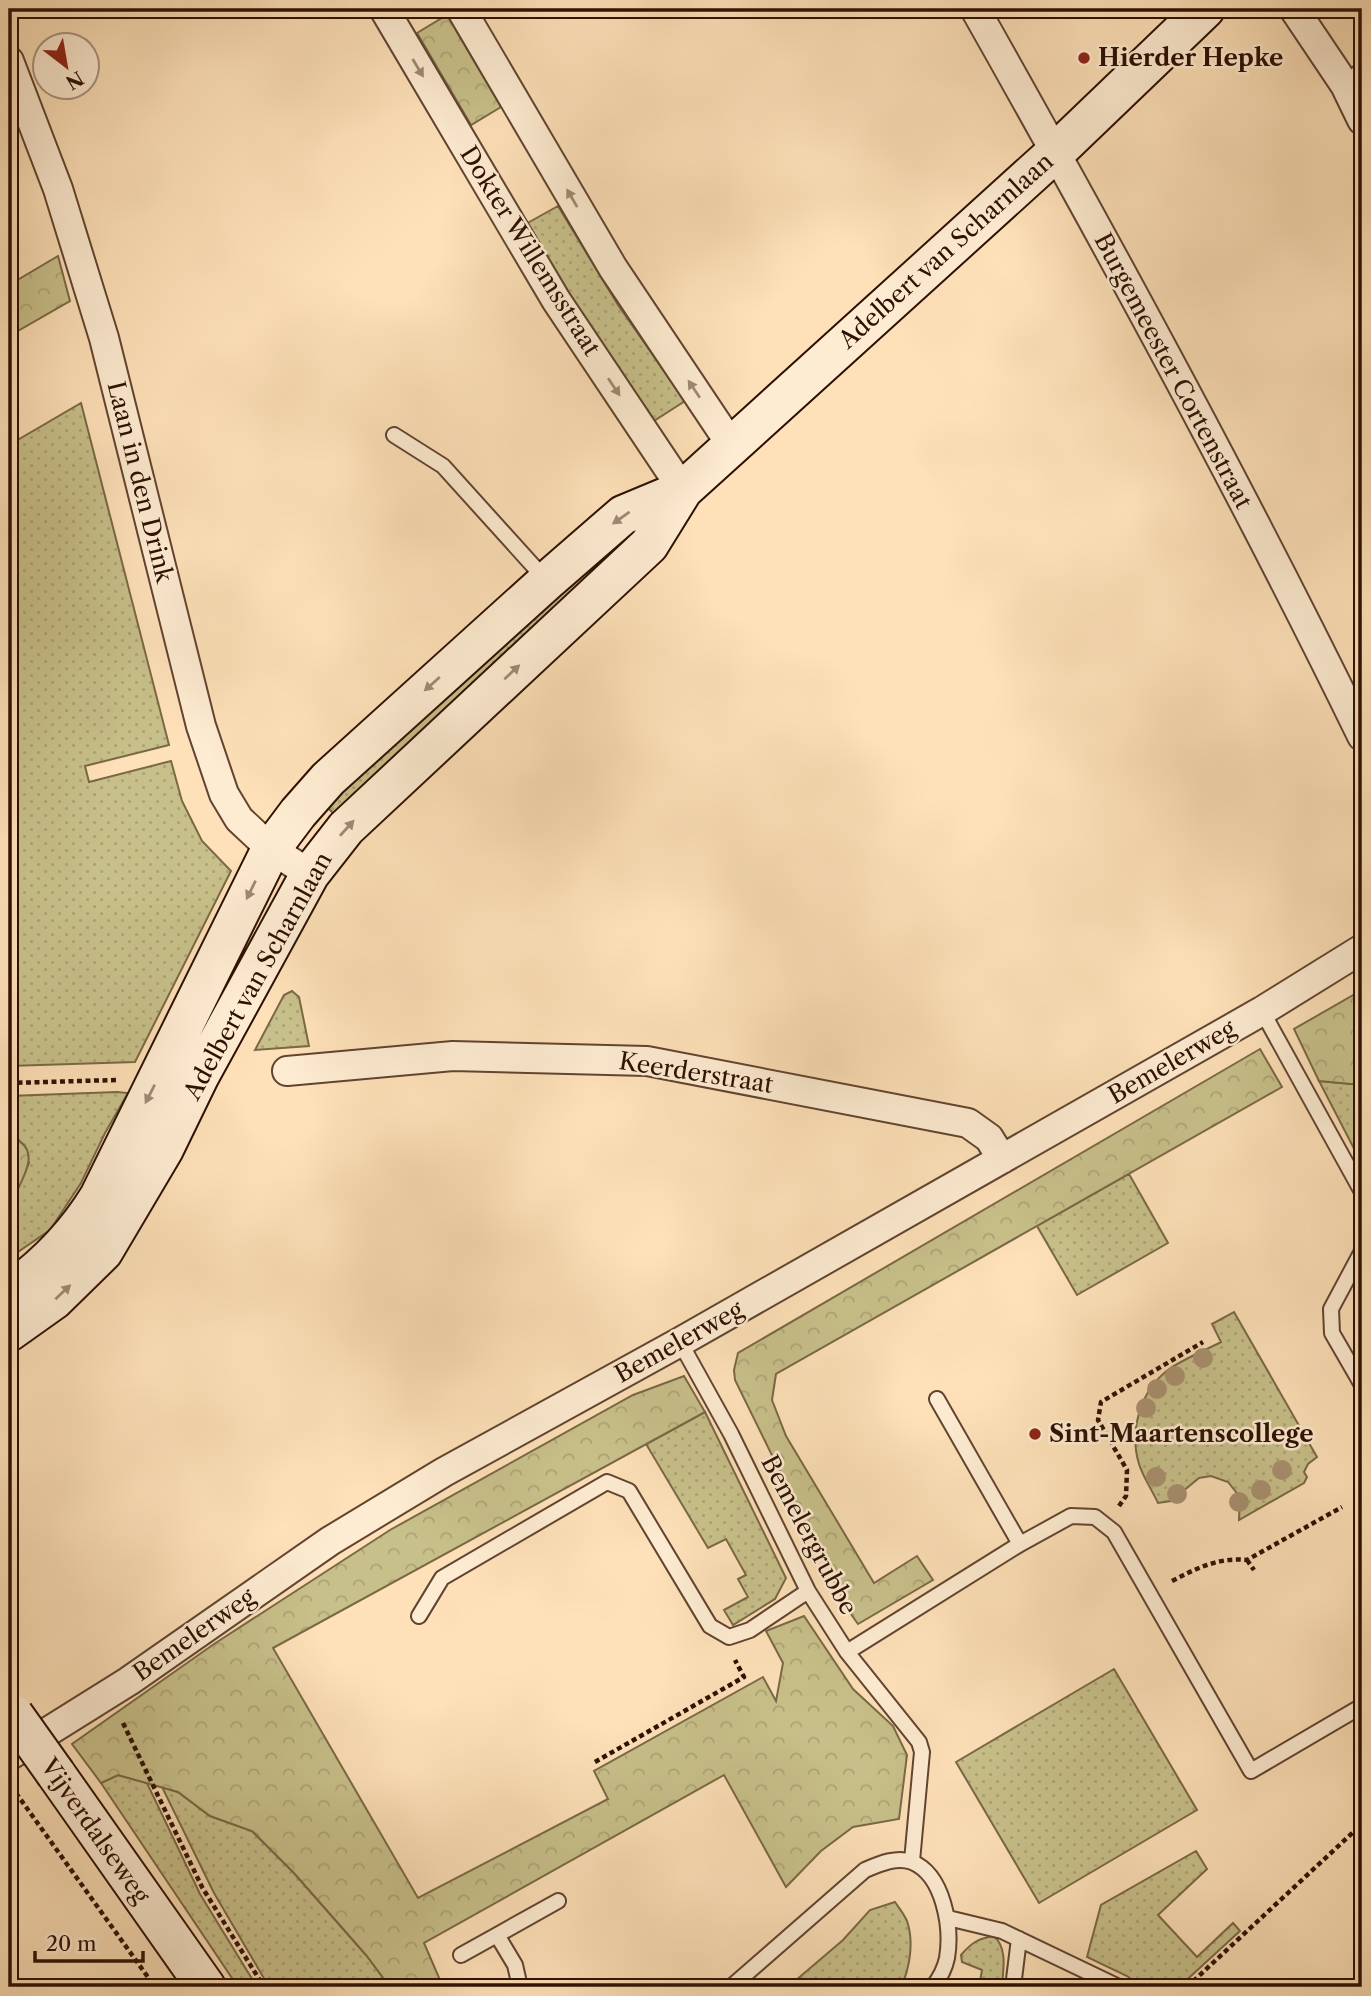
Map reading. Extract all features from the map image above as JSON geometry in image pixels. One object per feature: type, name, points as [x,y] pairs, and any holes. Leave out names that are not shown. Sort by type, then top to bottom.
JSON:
[{"type":"street","name":"Dokter Willemsstraat","points":[[384,9],[556,300],[683,490]]},
{"type":"street","points":[[461,9],[613,268],[732,446]]},
{"type":"street","name":"Burgemeester Cortenstraat","points":[[975,9],[1056,152],[1288,588],[1362,736]]},
{"type":"street","name":"Adelbert van Scharnlaan","points":[[9,1332],[54,1300],[89,1268],[119,1228],[310,874],[332,844],[364,810],[649,545],[683,490],[1056,152],[1205,9]]},
{"type":"street","points":[[1294,9],[1354,77],[1362,120]]},
{"type":"street","name":"Laan in den Drink","points":[[9,61],[58,190],[104,338],[201,726],[224,794],[239,818],[271,849],[310,874]]},
{"type":"street","name":"Adelbert van Scharnlaan","points":[[9,1292],[47,1263],[68,1241],[99,1198],[271,849],[298,813],[328,779],[623,515],[683,490]]},
{"type":"street","name":"Bemelerweg","points":[[9,1756],[106,1696],[330,1541],[456,1465],[680,1342],[1262,1011],[1362,949]]},
{"type":"street","name":"Keerderstraat","points":[[287,1071],[453,1056],[647,1060],[968,1123],[989,1138],[1002,1159]]},
{"type":"street","name":"Vijverdalseweg","points":[[11,1712],[206,1987]]},
{"type":"lane","points":[[394,435],[443,466],[547,581]]},
{"type":"lane","points":[[1262,1011],[1362,1192]]},
{"type":"lane","points":[[1362,1251],[1331,1309],[1332,1333],[1362,1385]]},
{"type":"lane","name":"Bemelergrubbe","points":[[680,1342],[731,1434],[808,1591],[847,1652],[919,1742],[922,1752],[912,1861]]},
{"type":"lane","points":[[937,1399],[1020,1544]]},
{"type":"lane","points":[[419,1615],[442,1578],[607,1482],[629,1491],[710,1626],[729,1637],[750,1630],[808,1591]]},
{"type":"lane","points":[[847,1652],[1020,1544],[1071,1517],[1084,1515],[1106,1523],[1114,1532],[1251,1771],[1362,1706]]},
{"type":"lane","points":[[731,1987],[865,1870],[889,1861],[912,1861],[928,1874],[939,1890],[948,1918],[949,1938],[947,1961],[933,1987]]},
{"type":"lane","points":[[461,1955],[558,1901]]},
{"type":"lane","points":[[948,1918],[1002,1931],[1119,1987]]},
{"type":"lane","points":[[497,1935],[515,1965],[520,1987]]},
{"type":"lane","points":[[1013,1987],[1019,1939]]},
{"type":"path","points":[[1106,1523],[1126,1496],[1127,1470],[1098,1420],[1101,1402],[1203,1342]]},
{"type":"path","points":[[1150,1593],[1199,1567],[1230,1558],[1247,1560],[1342,1507]]},
{"type":"path","points":[[1247,1560],[1254,1570]]},
{"type":"path","points":[[595,1762],[744,1677],[729,1650],[729,1637]]},
{"type":"path","points":[[106,1696],[123,1722],[202,1887],[264,1987]]},
{"type":"path","points":[[17,1795],[155,1987]]},
{"type":"path","points":[[1187,1987],[1362,1824]]},
{"type":"green space","points":[[447,15],[501,107],[471,125],[417,33]]},
{"type":"green space","points":[[558,206],[618,305],[685,401],[649,424],[524,225]]},
{"type":"green space","points":[[58,256],[70,301],[9,336],[9,285]]},
{"type":"green space","points":[[81,403],[169,745],[85,766],[89,782],[171,761],[182,801],[202,841],[231,871],[135,1062],[9,1066],[9,445]]},
{"type":"green space","points":[[660,500],[669,511],[340,820],[324,804]]},
{"type":"green space","points":[[1362,990],[1362,1085],[1319,1081],[1294,1029]]},
{"type":"green space","points":[[292,991],[299,997],[309,1046],[255,1050],[284,995]]},
{"type":"green space","points":[[1260,1049],[1282,1087],[776,1374],[772,1400],[786,1436],[874,1583],[917,1556],[933,1580],[858,1624],[848,1610],[735,1380],[738,1353]]},
{"type":"green space","points":[[1319,1081],[1362,1085],[1362,1164]]},
{"type":"green space","points":[[128,1093],[81,1183],[50,1230],[9,1258],[9,1206],[29,1163],[19,1140],[9,1137],[9,1096]]},
{"type":"green space","points":[[9,1137],[27,1149],[29,1157],[24,1177],[9,1206]]},
{"type":"green space","points":[[1129,1174],[1168,1243],[1077,1295],[1037,1226]]},
{"type":"green space","points":[[1234,1312],[1317,1457],[1308,1464],[1304,1472],[1307,1477],[1304,1483],[1239,1520],[1240,1497],[1228,1482],[1211,1476],[1199,1478],[1171,1501],[1158,1503],[1139,1464],[1135,1438],[1139,1412],[1150,1389],[1174,1366],[1221,1342],[1212,1324]]},
{"type":"green space","points":[[684,1376],[705,1412],[273,1648],[418,1898],[608,1799],[594,1771],[763,1677],[776,1701],[783,1663],[766,1631],[804,1616],[853,1689],[893,1726],[907,1755],[899,1819],[853,1827],[821,1851],[786,1887],[724,1775],[424,1943],[443,1987],[390,1987],[366,1955],[294,1873],[252,1831],[210,1816],[178,1792],[118,1775],[101,1783],[72,1744],[214,1644],[390,1530],[633,1395]]},
{"type":"green space","points":[[705,1412],[786,1578],[775,1599],[733,1625],[724,1610],[748,1597],[738,1579],[746,1575],[726,1539],[708,1548],[646,1444]]},
{"type":"green space","points":[[1114,1669],[1197,1810],[1039,1903],[956,1762]]},
{"type":"green space","points":[[118,1775],[147,1783],[200,1894],[257,1987],[238,1987],[101,1783]]},
{"type":"green space","points":[[162,1787],[178,1792],[210,1816],[252,1831],[294,1873],[366,1955],[390,1987],[269,1987],[214,1893]]},
{"type":"green space","points":[[1196,1851],[1207,1869],[1158,1915],[1197,1957],[1233,1923],[1240,1931],[1179,1987],[1143,1987],[1127,1976],[1087,1957],[1101,1905]]},
{"type":"green space","points":[[895,1902],[907,1921],[911,1946],[901,1987],[788,1987],[843,1940],[870,1910]]},
{"type":"green space","points":[[994,1936],[1003,1953],[1002,1987],[979,1987],[982,1970],[962,1962],[961,1955],[976,1942]]},
{"type":"place","name":"Hierder Hepke","points":[[1084,58]]},
{"type":"place","name":"Sint-Maartenscollege","points":[[1035,1434]]}]
